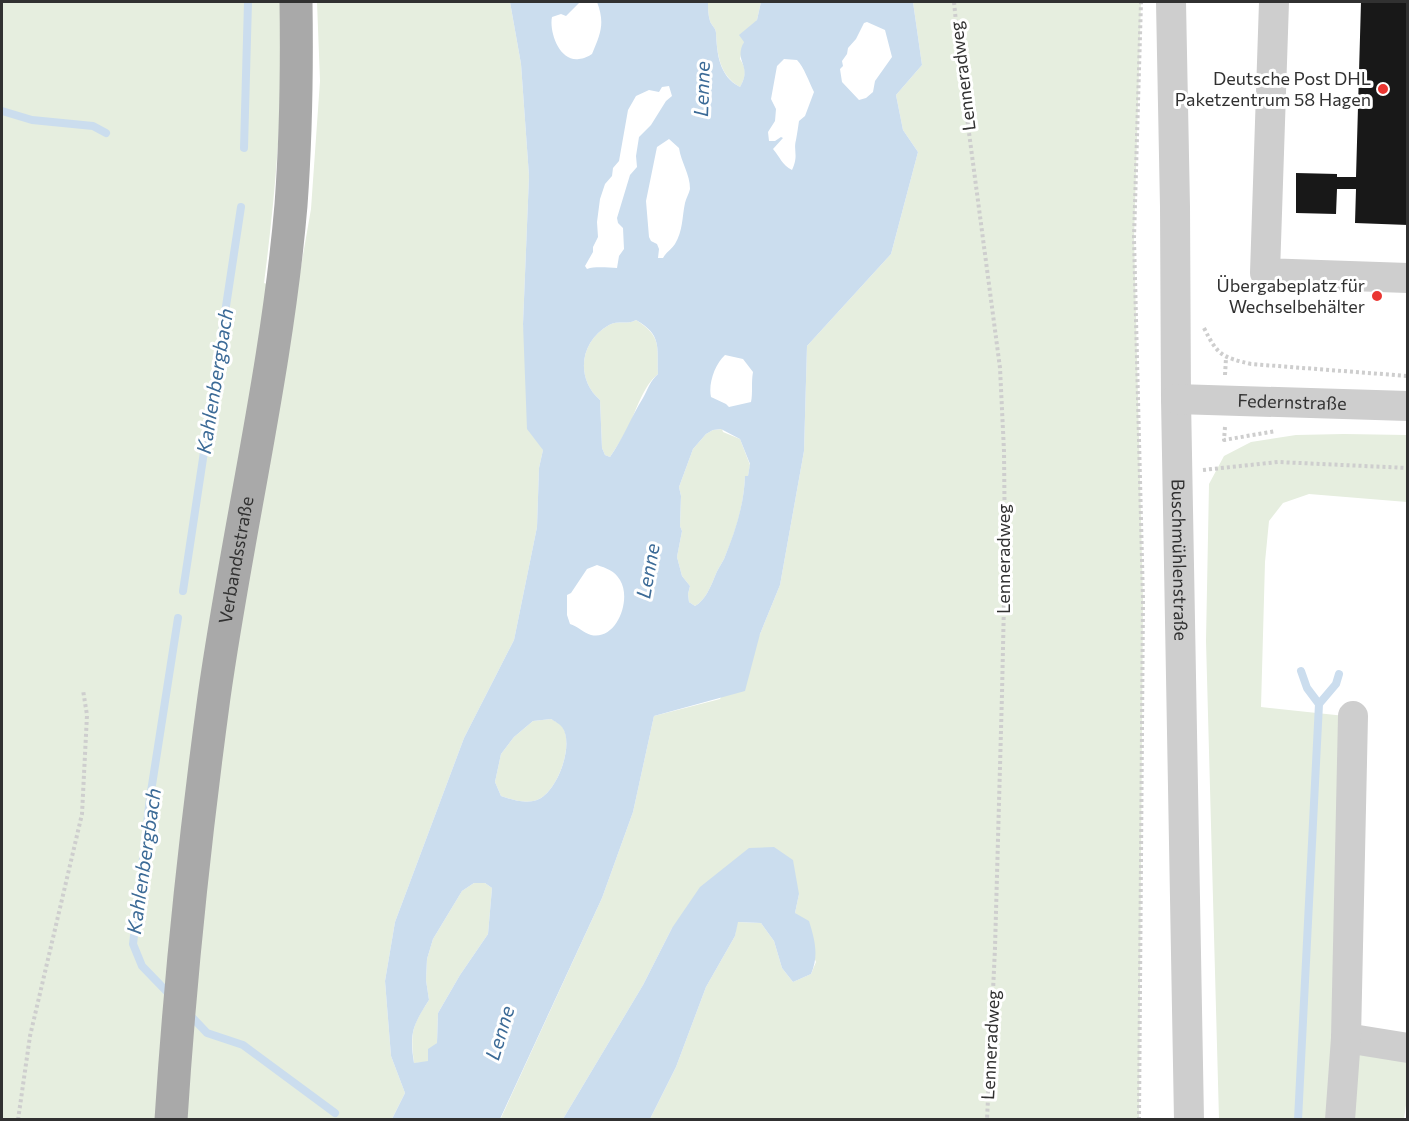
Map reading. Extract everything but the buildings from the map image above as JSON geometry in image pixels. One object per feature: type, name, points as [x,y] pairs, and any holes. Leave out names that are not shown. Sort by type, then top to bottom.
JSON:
[{"type":"main road","name":"Verbandsstraße","points":[[171,1119],[183,960],[214,697],[283,273],[291,205],[298,74],[296,2]]},
{"type":"street","name":"Buschmühlenstraße","points":[[1171,2],[1189,1119]]},
{"type":"street","points":[[1274,2],[1265,273],[1407,278]]},
{"type":"street","name":"Federnstraße","points":[[1176,399],[1407,406]]},
{"type":"street","points":[[1340,1119],[1346,1038],[1353,716]]},
{"type":"street","points":[[1346,1038],[1407,1048]]},
{"type":"path","name":"Lenneradweg","points":[[954,2],[1000,368],[1004,451],[1005,556],[1002,682],[995,948],[987,1119]]},
{"type":"path","points":[[1139,1119],[1143,600],[1134,238],[1141,2]]},
{"type":"path","points":[[1226,358],[1251,364],[1407,376]]},
{"type":"path","points":[[1178,472],[1278,462],[1407,468]]},
{"type":"path","points":[[18,1119],[30,1036],[82,814],[87,714],[83,690]]},
{"type":"green space","points":[[2,2],[281,2],[278,143],[264,283],[296,295],[311,209],[320,81],[317,2],[510,2],[521,64],[529,176],[523,324],[543,450],[539,468],[537,527],[514,640],[464,738],[395,922],[385,981],[391,1056],[405,1093],[392,1119],[2,1120]]},
{"type":"green space","points":[[708,2],[761,2],[757,20],[744,42],[740,59],[745,73],[740,87],[728,77],[721,64],[716,31],[709,16]]},
{"type":"green space","points":[[913,2],[1141,2],[1134,238],[1143,600],[1139,1119],[650,1119],[676,1067],[706,987],[735,936],[737,922],[761,923],[774,941],[782,968],[793,982],[811,974],[816,962],[795,913],[799,894],[672,928],[643,985],[563,1119],[500,1120],[602,898],[633,812],[654,716],[720,699],[760,634],[780,585],[804,451],[807,346],[891,254],[918,152],[903,130],[896,95],[922,65]]},
{"type":"green space","points":[[636,320],[654,337],[658,374],[644,392],[628,428],[610,457],[605,455],[602,448],[600,400],[587,381],[584,360],[592,340],[599,332],[612,324]]},
{"type":"green space","points":[[722,429],[723,432],[740,439],[750,465],[748,476],[745,476],[738,519],[728,549],[707,593],[695,606],[689,602],[690,586],[682,576],[677,557],[682,531],[679,487],[693,449],[706,434]]},
{"type":"green space","points":[[1296,435],[1407,435],[1407,502],[1309,494],[1283,503],[1269,521],[1265,562],[1261,707],[1345,716],[1331,1050],[1407,1061],[1407,1098],[1404,1119],[1219,1119],[1206,641],[1209,484],[1224,456],[1251,442]]},
{"type":"green space","points":[[551,719],[562,726],[566,744],[562,767],[551,788],[544,796],[528,802],[501,796],[495,782],[501,754],[514,737],[533,721]]},
{"type":"green space","points":[[474,883],[485,883],[492,888],[488,934],[438,1013],[437,1043],[429,1062],[414,1063],[412,1044],[414,1030],[429,1000],[426,980],[427,959],[433,939],[462,891]]},
{"type":"water","name":"Lenne","points":[[510,2],[580,2],[566,16],[561,14],[552,17],[551,23],[554,37],[561,51],[572,59],[579,59],[592,54],[600,34],[601,16],[597,2],[708,2],[709,16],[716,31],[720,64],[728,77],[740,87],[745,74],[741,54],[744,42],[739,35],[757,20],[761,2],[913,2],[922,65],[896,95],[903,130],[918,152],[891,254],[807,346],[804,451],[780,585],[760,634],[745,691],[654,716],[633,812],[602,898],[500,1119],[392,1119],[405,1093],[391,1056],[385,981],[395,922],[464,738],[514,640],[537,527],[539,468],[543,450],[527,429],[523,324],[529,176],[521,64]],"holes":[[[867,22],[885,30],[892,57],[875,81],[873,92],[859,100],[842,82],[840,69],[848,48],[856,39],[864,23]],[[784,59],[797,60],[814,92],[805,116],[799,121],[792,170],[783,163],[773,149],[783,138],[769,141],[768,132],[775,121],[776,109],[771,99],[777,66]],[[669,86],[672,96],[666,101],[651,125],[639,137],[637,167],[630,175],[617,218],[623,228],[624,249],[619,256],[617,268],[587,269],[585,266],[598,237],[600,199],[605,184],[612,176],[613,168],[619,161],[628,110],[636,96],[649,90],[659,92],[662,87]],[[669,139],[679,148],[689,178],[690,189],[678,239],[663,258],[658,258],[657,244],[649,237],[646,201],[657,147]],[[636,320],[654,336],[658,374],[651,382],[610,457],[605,455],[602,448],[600,400],[587,381],[584,360],[592,340],[599,332],[612,324]],[[725,355],[743,359],[753,372],[751,402],[729,407],[711,397],[711,380],[715,369]],[[721,429],[740,439],[750,464],[748,476],[745,476],[738,518],[728,549],[707,593],[695,606],[689,602],[690,586],[682,576],[677,557],[682,531],[679,487],[693,449],[706,434]],[[597,565],[607,569],[618,577],[623,588],[623,607],[620,617],[608,632],[591,635],[570,624],[567,615],[567,595],[571,593],[587,569]],[[551,719],[561,726],[565,735],[565,756],[562,767],[551,788],[537,800],[524,802],[501,796],[495,782],[501,754],[514,737],[533,721]],[[474,883],[485,883],[492,888],[488,934],[438,1013],[437,1043],[428,1049],[428,1061],[414,1063],[412,1036],[419,1016],[429,1000],[426,980],[427,959],[433,939],[462,891]]]},
{"type":"water","points":[[774,847],[793,860],[799,894],[795,913],[809,921],[814,941],[815,961],[811,974],[793,982],[782,968],[774,941],[761,923],[738,922],[735,936],[706,987],[676,1067],[650,1119],[563,1119],[643,985],[672,928],[700,887],[749,848]]},
{"type":"waterway","name":"Kahlenbergbach","points":[[244,148],[248,2]]},
{"type":"waterway","points":[[2,111],[32,120],[93,126],[106,133]]},
{"type":"waterway","name":"Kahlenbergbach","points":[[183,591],[241,207]]},
{"type":"waterway","name":"Kahlenbergbach","points":[[171,996],[142,966],[133,944],[150,798],[178,618]]},
{"type":"waterway","points":[[1298,1120],[1319,704],[1307,688],[1301,671]]},
{"type":"waterway","points":[[1319,704],[1336,684],[1339,674]]},
{"type":"waterway","name":"Kahlenbergbach","points":[[188,1013],[207,1033],[243,1045],[335,1113]]},
{"type":"place","name":"Deutsche Post DHL Paketzentrum 58 Hagen","points":[[1383,89]]},
{"type":"place","name":"Übergabeplatz für Wechselbehälter","points":[[1377,296]]}]
